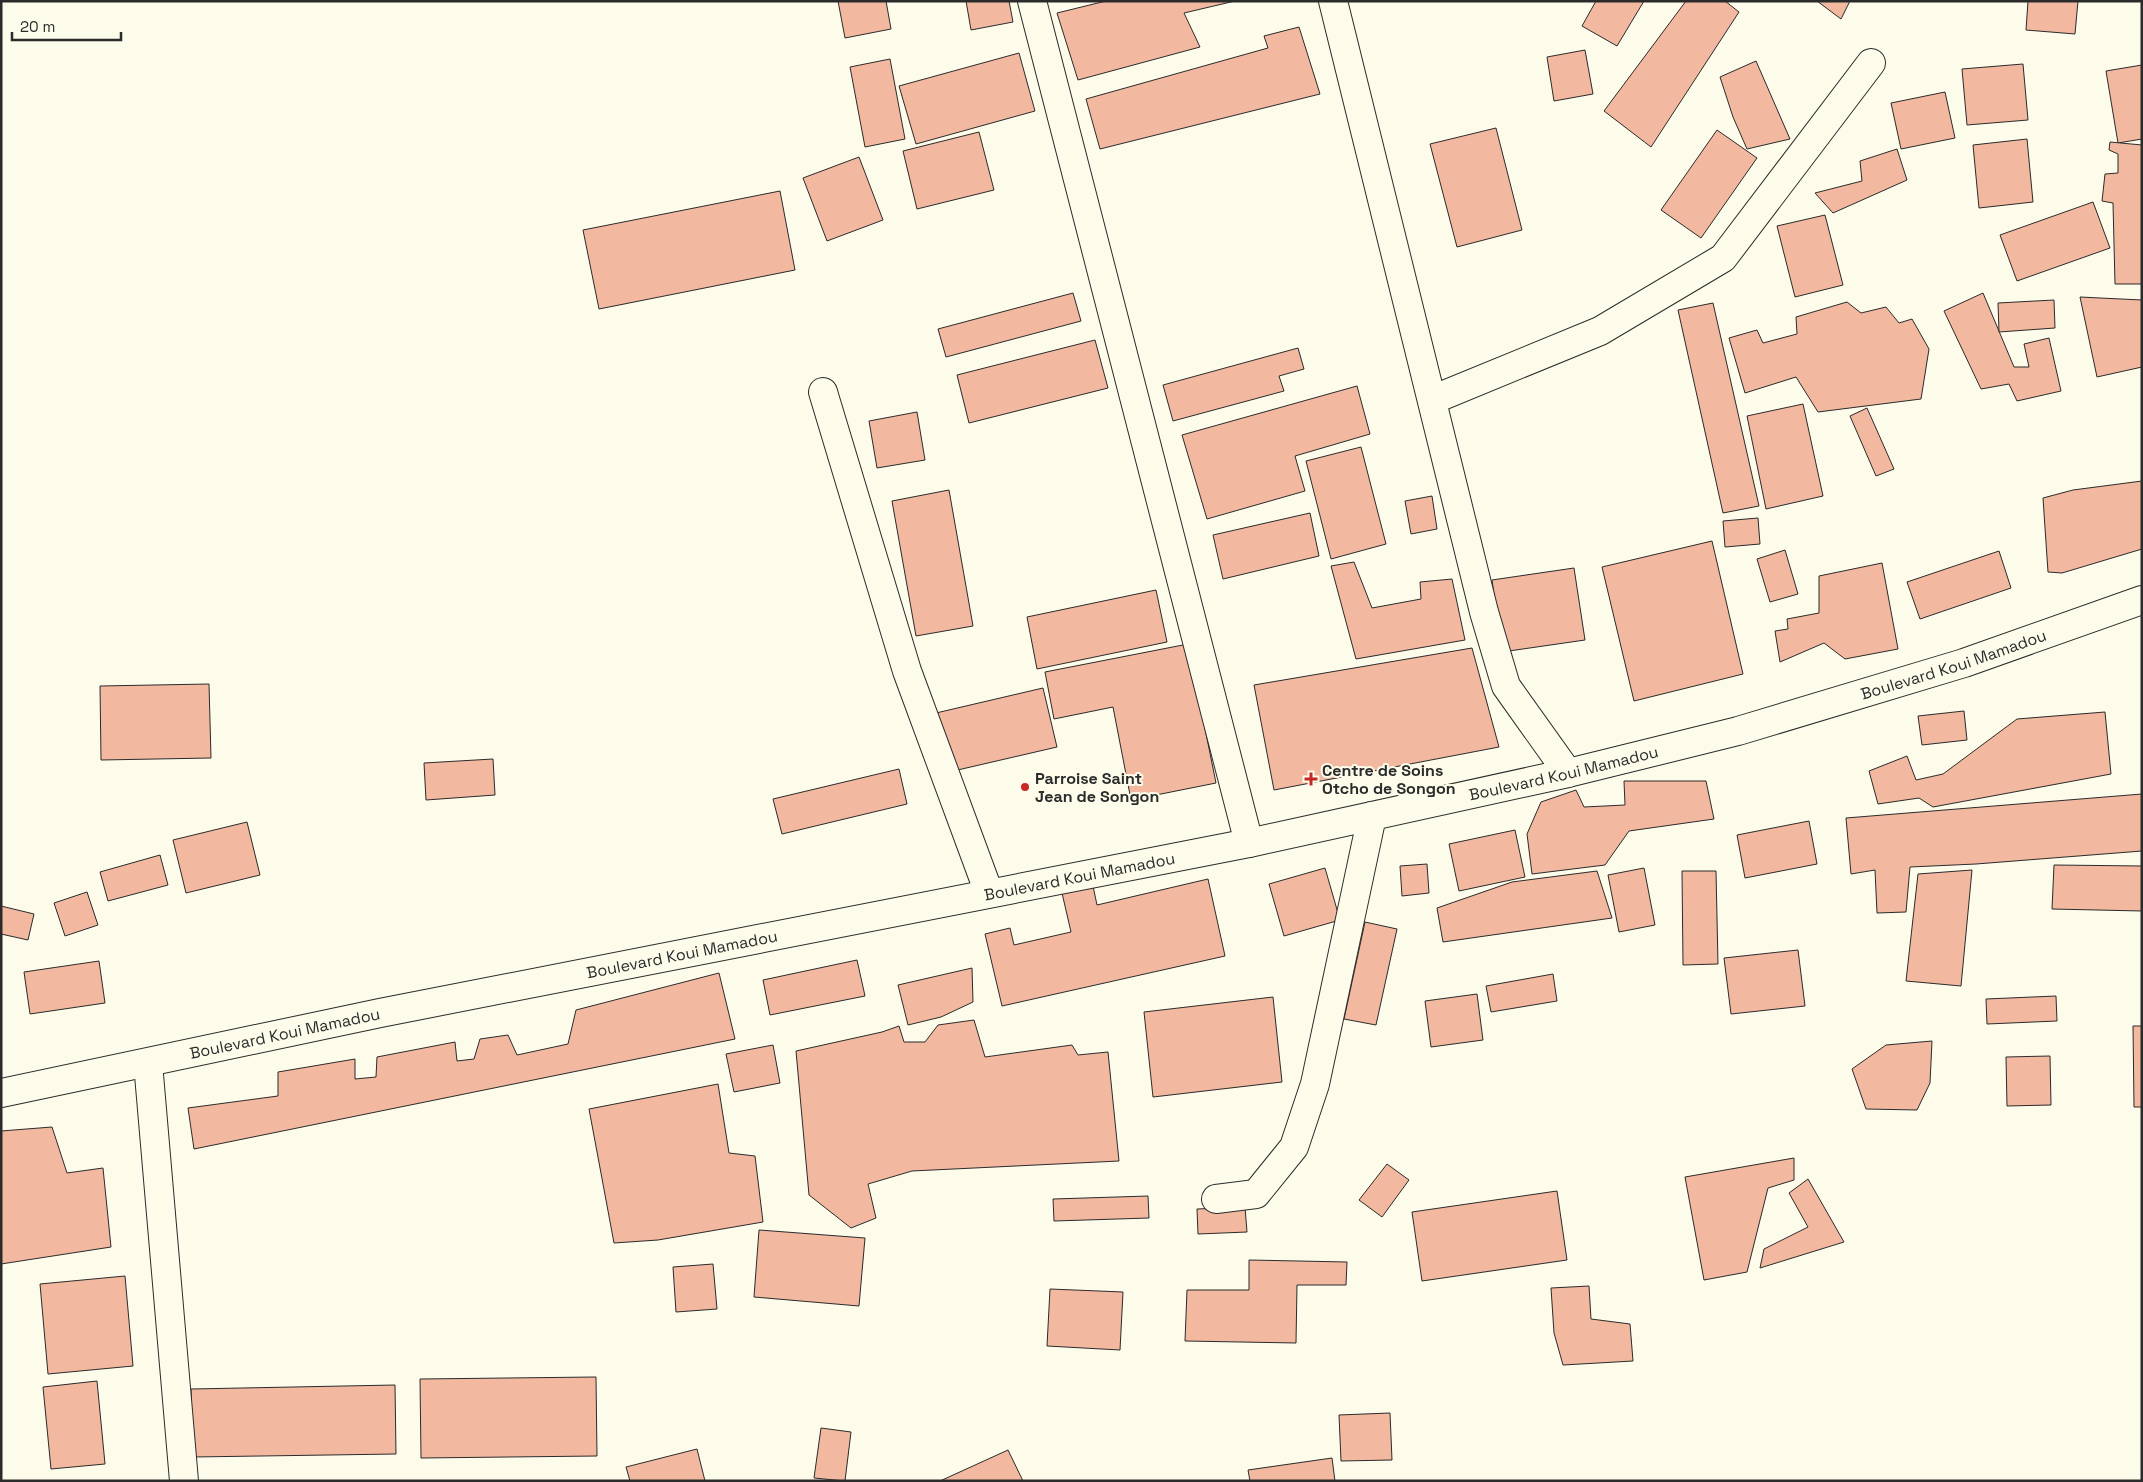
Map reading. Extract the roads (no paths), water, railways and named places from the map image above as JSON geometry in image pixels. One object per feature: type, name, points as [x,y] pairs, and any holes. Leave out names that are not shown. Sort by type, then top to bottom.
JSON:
[{"type":"street","points":[[1032,1],[1250,843]]},
{"type":"street","points":[[1333,1],[1484,612],[1506,686],[1568,774]]},
{"type":"street","points":[[1432,400],[1600,331],[1723,258],[1871,63]]},
{"type":"street","points":[[824,392],[907,671],[990,893]]},
{"type":"street","name":"Boulevard Koui Mamadou","points":[[1,1093],[380,1013],[1250,843],[1568,774],[1738,730],[1964,664],[2142,600]]},
{"type":"street","points":[[1216,1200],[1256,1194],[1294,1147],[1315,1084],[1372,816]]},
{"type":"street","points":[[148,1063],[184,1481]]},
{"type":"place","name":"Centre de Soins Otcho de Songon","points":[[1311,779]]},
{"type":"place","name":"Parroise Saint Jean de Songon","points":[[1025,787]]}]
